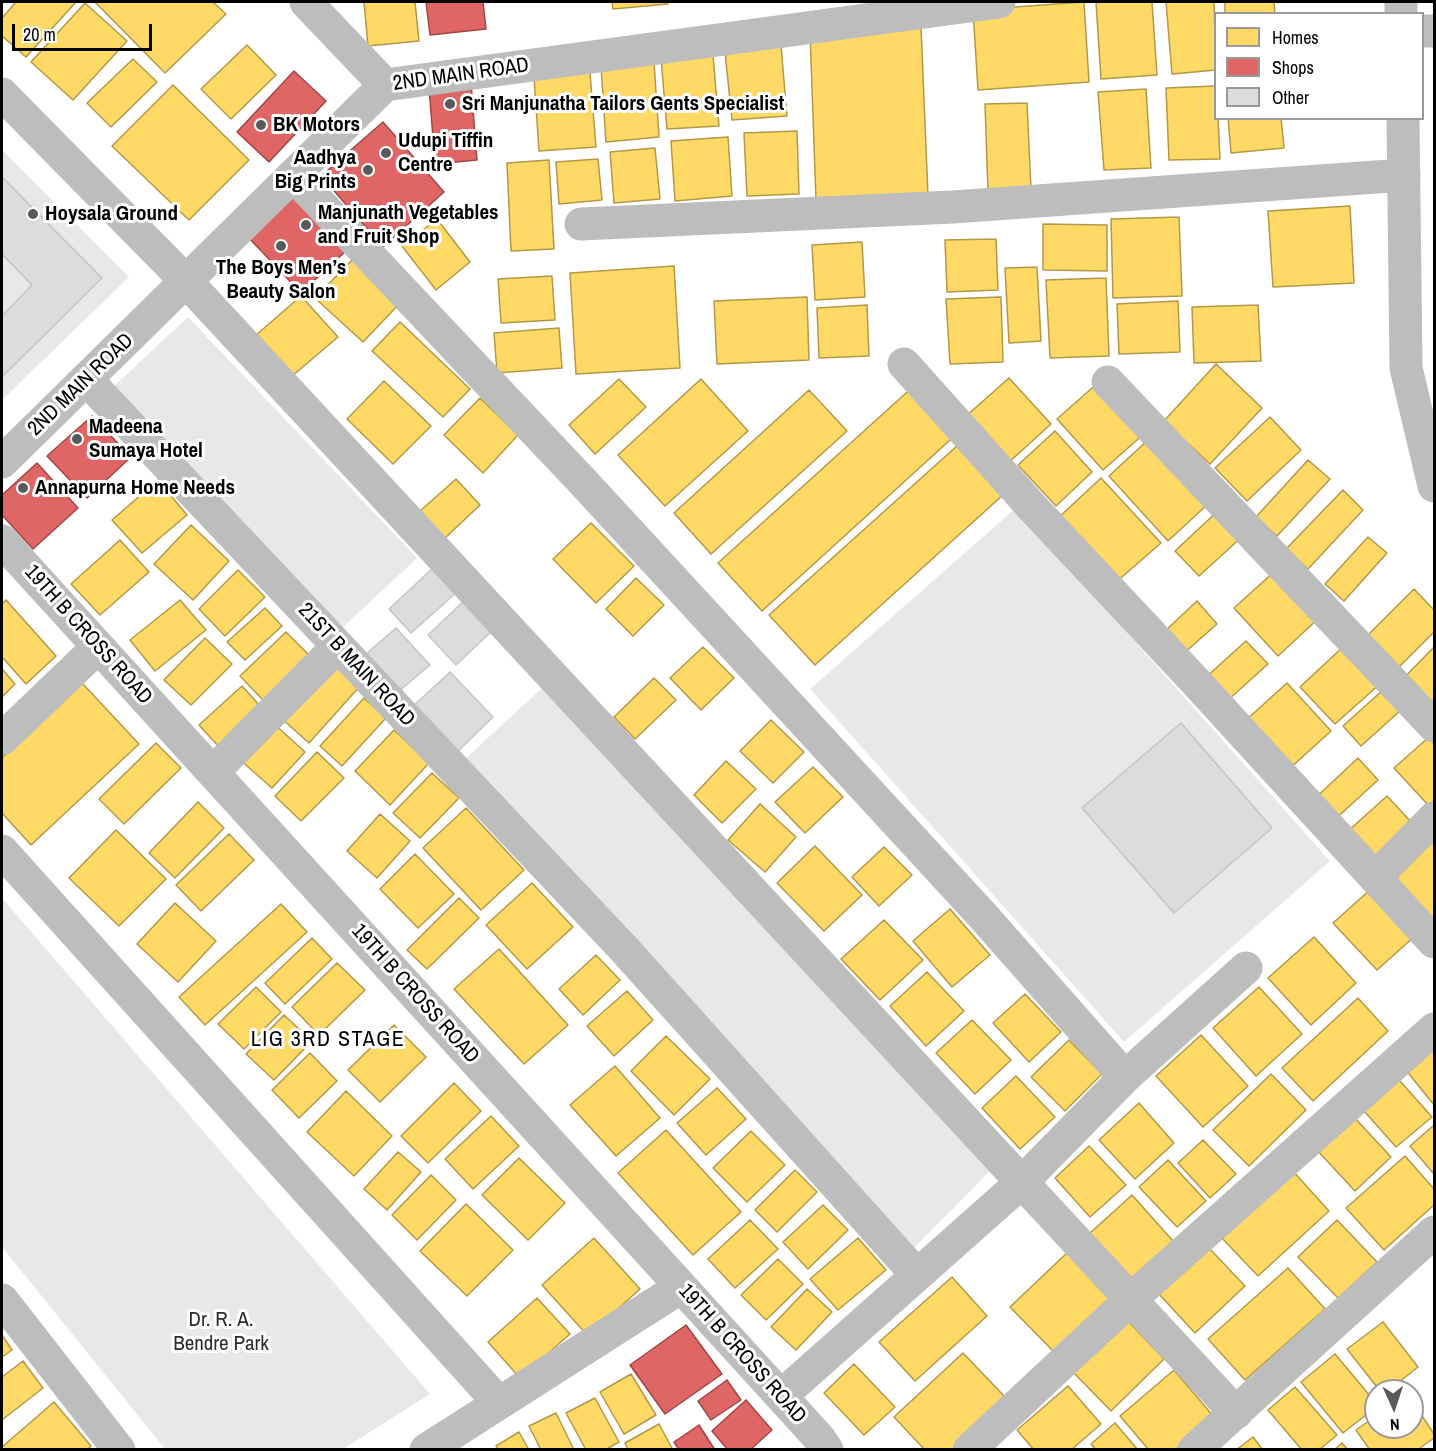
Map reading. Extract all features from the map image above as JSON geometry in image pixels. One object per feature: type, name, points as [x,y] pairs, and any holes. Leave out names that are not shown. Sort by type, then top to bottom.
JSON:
[{"type":"street","points":[[306,2],[385,85]]},
{"type":"street","name":"2ND MAIN ROAD","points":[[2,462],[385,85],[999,2]]},
{"type":"street","points":[[2,94],[186,281],[1236,1413]]},
{"type":"street","points":[[1403,120],[1406,368],[1434,486]]},
{"type":"street","points":[[293,175],[584,483],[983,916],[1125,1077]]},
{"type":"street","points":[[581,224],[953,207],[1404,175]]},
{"type":"street","points":[[904,364],[1031,506],[1434,942]]},
{"type":"street","name":"21ST B MAIN ROAD","points":[[86,379],[625,950],[917,1275]]},
{"type":"street","points":[[1108,382],[1434,726]]},
{"type":"street","name":"19TH B CROSS ROAD","points":[[2,541],[781,1396],[815,1446]]},
{"type":"street","points":[[2,739],[98,646]]},
{"type":"street","points":[[213,772],[338,646]]},
{"type":"street","points":[[1375,878],[1434,818]]},
{"type":"street","points":[[2,851],[499,1403]]},
{"type":"street","points":[[781,1396],[1022,1182],[1125,1077],[1246,968]]},
{"type":"street","points":[[969,1449],[1131,1299],[1434,1029]]},
{"type":"street","points":[[1194,1449],[1434,1232]]},
{"type":"street","points":[[426,1449],[681,1287]]},
{"type":"street","points":[[2,1300],[119,1449]]},
{"type":"green space","name":"Hoysala Ground","points":[[2,150],[129,277],[2,400]]},
{"type":"green space","points":[[188,317],[417,558],[341,629],[112,388]]},
{"type":"green space","points":[[1016,508],[1330,861],[1124,1042],[810,689]]},
{"type":"green space","points":[[542,688],[990,1171],[912,1250],[466,758]]},
{"type":"green space","name":"Dr. R. A. Bendre Park","points":[[2,898],[430,1394],[343,1449],[165,1449],[2,1247]]},
{"type":"building: Homes","points":[[16,2],[76,2],[26,57],[2,36],[2,18]]},
{"type":"building: Homes","points":[[95,2],[213,2],[226,14],[165,73]]},
{"type":"building: Homes","points":[[364,2],[415,2],[419,41],[368,46]]},
{"type":"building: Homes","points":[[612,2],[668,2],[668,4],[613,9]]},
{"type":"building: Homes","points":[[1084,2],[1089,82],[978,90],[973,10]]},
{"type":"building: Homes","points":[[1096,2],[1152,2],[1157,75],[1101,79]]},
{"type":"building: Homes","points":[[1166,2],[1214,2],[1214,70],[1172,74]]},
{"type":"building: Homes","points":[[1225,2],[1274,2],[1275,12],[1225,12]]},
{"type":"building: Homes","points":[[85,3],[127,41],[73,100],[31,62]]},
{"type":"building: Homes","points":[[921,27],[928,196],[816,200],[810,32]]},
{"type":"building: Homes","points":[[247,45],[276,75],[231,119],[201,89]]},
{"type":"building: Homes","points":[[781,46],[787,116],[732,120],[725,52]]},
{"type":"building: Homes","points":[[713,55],[719,126],[667,129],[661,58]]},
{"type":"building: Homes","points":[[133,59],[157,82],[111,127],[87,103]]},
{"type":"building: Homes","points":[[654,62],[659,137],[606,142],[601,66]]},
{"type":"building: Homes","points":[[590,73],[596,147],[539,151],[534,77]]},
{"type":"building: Homes","points":[[173,85],[249,160],[189,220],[112,146]]},
{"type":"building: Homes","points":[[1214,86],[1214,120],[1218,120],[1220,159],[1169,160],[1166,88]]},
{"type":"building: Homes","points":[[1146,89],[1151,168],[1104,170],[1098,92]]},
{"type":"building: Homes","points":[[1027,103],[1031,189],[988,192],[985,104]]},
{"type":"building: Homes","points":[[1228,120],[1281,120],[1284,148],[1231,153]]},
{"type":"building: Homes","points":[[797,131],[799,194],[747,196],[744,133]]},
{"type":"building: Homes","points":[[728,137],[732,196],[675,201],[671,141]]},
{"type":"building: Homes","points":[[655,148],[660,199],[614,203],[610,152]]},
{"type":"building: Homes","points":[[598,159],[602,200],[559,204],[556,162]]},
{"type":"building: Homes","points":[[549,160],[554,249],[511,251],[507,163]]},
{"type":"building: Homes","points":[[1350,206],[1354,283],[1273,287],[1268,211]]},
{"type":"building: Homes","points":[[1179,217],[1182,296],[1113,298],[1111,219]]},
{"type":"building: Homes","points":[[437,219],[470,262],[436,290],[402,246]]},
{"type":"building: Homes","points":[[1043,224],[1107,225],[1107,271],[1043,270]]},
{"type":"building: Homes","points":[[996,239],[998,290],[947,292],[945,240]]},
{"type":"building: Homes","points":[[862,242],[865,297],[815,300],[812,245]]},
{"type":"building: Homes","points":[[354,258],[401,302],[363,342],[315,298]]},
{"type":"building: Homes","points":[[674,266],[680,368],[576,374],[570,273]]},
{"type":"building: Homes","points":[[1037,267],[1041,341],[1009,343],[1005,268]]},
{"type":"building: Homes","points":[[552,276],[555,320],[501,323],[498,279]]},
{"type":"building: Homes","points":[[1106,278],[1109,356],[1050,358],[1046,280]]},
{"type":"building: Homes","points":[[301,296],[338,337],[291,377],[255,336]]},
{"type":"building: Homes","points":[[807,297],[809,360],[717,364],[714,301]]},
{"type":"building: Homes","points":[[1001,297],[1003,362],[950,364],[946,299]]},
{"type":"building: Homes","points":[[1178,301],[1180,352],[1119,354],[1117,304]]},
{"type":"building: Homes","points":[[867,305],[869,356],[819,358],[817,308]]},
{"type":"building: Homes","points":[[1258,305],[1261,361],[1194,363],[1192,307]]},
{"type":"building: Homes","points":[[400,322],[470,389],[443,417],[372,351]]},
{"type":"building: Homes","points":[[559,328],[562,368],[497,373],[494,333]]},
{"type":"building: Homes","points":[[1216,364],[1262,408],[1210,464],[1164,421]]},
{"type":"building: Homes","points":[[1009,378],[1051,424],[1007,464],[965,417]]},
{"type":"building: Homes","points":[[619,379],[646,407],[595,454],[569,425]]},
{"type":"building: Homes","points":[[701,379],[748,431],[665,506],[618,455]]},
{"type":"building: Homes","points":[[384,381],[431,426],[393,464],[347,419]]},
{"type":"building: Homes","points":[[1100,381],[1146,432],[1103,470],[1057,419]]},
{"type":"building: Homes","points":[[916,384],[960,431],[762,611],[718,563]]},
{"type":"building: Homes","points":[[809,390],[847,431],[711,554],[674,513]]},
{"type":"building: Homes","points":[[480,398],[518,435],[483,473],[444,435]]},
{"type":"building: Homes","points":[[1270,417],[1301,450],[1247,501],[1215,468]]},
{"type":"building: Homes","points":[[1055,431],[1092,472],[1056,506],[1018,465]]},
{"type":"building: Homes","points":[[1150,438],[1209,503],[1168,541],[1109,476]]},
{"type":"building: Homes","points":[[958,445],[1004,494],[815,665],[769,615]]},
{"type":"building: Homes","points":[[1308,460],[1330,479],[1277,536],[1256,517]]},
{"type":"building: Homes","points":[[1101,478],[1161,543],[1115,583],[1057,519]]},
{"type":"building: Homes","points":[[456,479],[480,505],[444,539],[419,512]]},
{"type":"building: Homes","points":[[158,480],[187,515],[142,553],[112,520]]},
{"type":"building: Homes","points":[[1343,490],[1363,510],[1308,569],[1286,549]]},
{"type":"building: Homes","points":[[1221,508],[1245,534],[1199,576],[1175,551]]},
{"type":"building: Homes","points":[[591,523],[634,566],[596,603],[553,559]]},
{"type":"building: Homes","points":[[191,525],[229,561],[193,600],[154,564]]},
{"type":"building: Homes","points":[[1368,537],[1387,553],[1344,601],[1325,584]]},
{"type":"building: Homes","points":[[120,540],[149,572],[100,615],[71,584]]},
{"type":"building: Homes","points":[[238,570],[265,597],[225,636],[199,609]]},
{"type":"building: Homes","points":[[1276,570],[1320,617],[1278,656],[1234,608]]},
{"type":"building: Homes","points":[[636,578],[664,605],[633,636],[606,609]]},
{"type":"building: Homes","points":[[1414,589],[1434,610],[1434,632],[1396,670],[1364,639]]},
{"type":"building: Homes","points":[[6,600],[56,656],[26,684],[2,657],[2,604]]},
{"type":"building: Homes","points":[[180,600],[206,630],[155,671],[130,640]]},
{"type":"building: Homes","points":[[1197,601],[1217,624],[1183,654],[1163,633]]},
{"type":"building: Homes","points":[[265,608],[282,626],[245,660],[227,642]]},
{"type":"building: Homes","points":[[286,632],[310,656],[263,700],[240,676]]},
{"type":"building: Homes","points":[[205,638],[232,664],[191,705],[164,680]]},
{"type":"building: Homes","points":[[1246,641],[1268,664],[1227,701],[1205,678]]},
{"type":"building: Homes","points":[[1345,645],[1381,683],[1335,724],[1300,687]]},
{"type":"building: Homes","points":[[703,647],[734,678],[701,710],[670,678]]},
{"type":"building: Homes","points":[[1434,647],[1434,715],[1400,682]]},
{"type":"building: Homes","points":[[331,661],[360,686],[309,743],[280,717]]},
{"type":"building: Homes","points":[[2,669],[15,684],[2,697]]},
{"type":"building: Homes","points":[[654,678],[676,700],[635,739],[614,717]]},
{"type":"building: Homes","points":[[82,683],[139,744],[31,845],[2,813],[2,758]]},
{"type":"building: Homes","points":[[1287,683],[1331,731],[1288,770],[1244,722]]},
{"type":"building: Homes","points":[[242,686],[263,709],[220,748],[199,725]]},
{"type":"building: Homes","points":[[1383,690],[1401,710],[1361,746],[1343,726]]},
{"type":"building: Homes","points":[[364,698],[386,718],[342,766],[320,746]]},
{"type":"building: Homes","points":[[771,720],[804,752],[773,783],[740,751]]},
{"type":"building: Homes","points":[[273,723],[305,752],[272,788],[239,759]]},
{"type":"building: Homes","points":[[394,730],[429,763],[390,805],[355,771]]},
{"type":"building: Homes","points":[[1429,737],[1434,744],[1434,801],[1429,806],[1394,768]]},
{"type":"building: Homes","points":[[156,743],[181,768],[124,824],[99,799]]},
{"type":"building: Homes","points":[[317,752],[344,778],[301,821],[275,796]]},
{"type":"building: Homes","points":[[1358,758],[1378,780],[1331,823],[1311,802]]},
{"type":"building: Homes","points":[[726,761],[756,789],[722,823],[694,795]]},
{"type":"building: Homes","points":[[813,767],[843,797],[805,833],[775,802]]},
{"type":"building: Homes","points":[[432,773],[459,798],[420,838],[393,813]]},
{"type":"building: Homes","points":[[1387,796],[1415,826],[1375,863],[1347,832]]},
{"type":"building: Homes","points":[[198,802],[224,828],[175,878],[149,853]]},
{"type":"building: Homes","points":[[760,804],[796,837],[765,872],[728,840]]},
{"type":"building: Homes","points":[[466,808],[524,870],[481,910],[423,848]]},
{"type":"building: Homes","points":[[380,814],[410,841],[377,878],[347,851]]},
{"type":"building: Homes","points":[[116,830],[166,879],[119,926],[69,878]]},
{"type":"building: Homes","points":[[229,834],[254,860],[201,911],[176,885]]},
{"type":"building: Homes","points":[[1434,839],[1434,934],[1387,882]]},
{"type":"building: Homes","points":[[815,846],[862,895],[824,931],[777,883]]},
{"type":"building: Homes","points":[[884,847],[912,875],[879,906],[852,877]]},
{"type":"building: Homes","points":[[415,854],[454,894],[418,928],[380,889]]},
{"type":"building: Homes","points":[[532,883],[573,927],[527,969],[486,925]]},
{"type":"building: Homes","points":[[1371,889],[1415,936],[1377,970],[1333,923]]},
{"type":"building: Homes","points":[[459,898],[479,918],[427,969],[407,950]]},
{"type":"building: Homes","points":[[175,903],[216,941],[178,982],[137,944]]},
{"type":"building: Homes","points":[[281,904],[307,932],[205,1025],[179,997]]},
{"type":"building: Homes","points":[[950,909],[990,955],[952,987],[913,941]]},
{"type":"building: Homes","points":[[884,920],[923,960],[880,1000],[841,959]]},
{"type":"building: Homes","points":[[1314,937],[1356,983],[1311,1025],[1268,978]]},
{"type":"building: Homes","points":[[312,938],[332,959],[285,1004],[265,983]]},
{"type":"building: Homes","points":[[499,949],[568,1025],[524,1064],[454,989]]},
{"type":"building: Homes","points":[[596,955],[620,980],[583,1015],[559,989]]},
{"type":"building: Homes","points":[[337,963],[365,990],[319,1035],[292,1007]]},
{"type":"building: Homes","points":[[927,972],[964,1011],[926,1046],[890,1006]]},
{"type":"building: Homes","points":[[256,987],[281,1012],[244,1049],[218,1024]]},
{"type":"building: Homes","points":[[1259,987],[1302,1034],[1256,1076],[1213,1028]]},
{"type":"building: Homes","points":[[627,991],[653,1020],[614,1056],[587,1026]]},
{"type":"building: Homes","points":[[1025,994],[1061,1032],[1029,1062],[993,1023]]},
{"type":"building: Homes","points":[[1358,998],[1388,1031],[1313,1101],[1282,1068]]},
{"type":"building: Homes","points":[[284,1015],[312,1041],[274,1080],[246,1054]]},
{"type":"building: Homes","points":[[972,1020],[1011,1060],[975,1094],[936,1053]]},
{"type":"building: Homes","points":[[394,1025],[426,1057],[380,1102],[348,1070]]},
{"type":"building: Homes","points":[[1201,1035],[1248,1086],[1203,1127],[1156,1076]]},
{"type":"building: Homes","points":[[666,1036],[710,1079],[674,1115],[631,1071]]},
{"type":"building: Homes","points":[[1069,1040],[1102,1074],[1065,1111],[1031,1077]]},
{"type":"building: Homes","points":[[1434,1045],[1434,1105],[1405,1069]]},
{"type":"building: Homes","points":[[310,1053],[337,1081],[299,1118],[272,1090]]},
{"type":"building: Homes","points":[[615,1066],[660,1118],[616,1156],[570,1105]]},
{"type":"building: Homes","points":[[1392,1072],[1432,1117],[1396,1147],[1357,1103]]},
{"type":"building: Homes","points":[[1271,1074],[1306,1110],[1249,1166],[1213,1130]]},
{"type":"building: Homes","points":[[1016,1076],[1055,1117],[1020,1149],[982,1108]]},
{"type":"building: Homes","points":[[454,1083],[481,1111],[428,1163],[401,1136]]},
{"type":"building: Homes","points":[[717,1088],[746,1119],[706,1155],[677,1123]]},
{"type":"building: Homes","points":[[346,1091],[392,1136],[354,1176],[307,1132]]},
{"type":"building: Homes","points":[[1139,1103],[1174,1143],[1135,1179],[1099,1140]]},
{"type":"building: Homes","points":[[1352,1115],[1391,1157],[1355,1191],[1316,1149]]},
{"type":"building: Homes","points":[[491,1116],[519,1146],[473,1189],[445,1159]]},
{"type":"building: Homes","points":[[1434,1125],[1434,1174],[1410,1146]]},
{"type":"building: Homes","points":[[666,1130],[741,1212],[693,1255],[618,1173]]},
{"type":"building: Homes","points":[[751,1131],[785,1165],[747,1202],[713,1168]]},
{"type":"building: Homes","points":[[1203,1140],[1236,1174],[1210,1198],[1178,1163]]},
{"type":"building: Homes","points":[[1089,1146],[1126,1185],[1090,1217],[1055,1178]]},
{"type":"building: Homes","points":[[398,1152],[421,1172],[387,1210],[364,1189]]},
{"type":"building: Homes","points":[[1405,1156],[1434,1189],[1434,1205],[1384,1250],[1346,1208]]},
{"type":"building: Homes","points":[[519,1158],[565,1203],[528,1240],[482,1195]]},
{"type":"building: Homes","points":[[1168,1160],[1206,1201],[1177,1227],[1139,1187]]},
{"type":"building: Homes","points":[[795,1170],[817,1192],[777,1232],[755,1210]]},
{"type":"building: Homes","points":[[1292,1170],[1329,1211],[1258,1276],[1220,1236]]},
{"type":"building: Homes","points":[[431,1175],[456,1200],[417,1240],[392,1215]]},
{"type":"building: Homes","points":[[1132,1195],[1173,1241],[1131,1279],[1089,1234]]},
{"type":"building: Homes","points":[[466,1204],[513,1250],[467,1296],[420,1251]]},
{"type":"building: Homes","points":[[823,1205],[848,1230],[808,1269],[783,1242]]},
{"type":"building: Homes","points":[[750,1220],[778,1249],[735,1288],[708,1259]]},
{"type":"building: Homes","points":[[1337,1220],[1377,1262],[1338,1298],[1298,1257]]},
{"type":"building: Homes","points":[[594,1238],[640,1289],[588,1336],[542,1285]]},
{"type":"building: Homes","points":[[858,1238],[886,1270],[838,1310],[810,1279]]},
{"type":"building: Homes","points":[[1208,1247],[1245,1286],[1195,1333],[1158,1293]]},
{"type":"building: Homes","points":[[1070,1250],[1117,1298],[1057,1355],[1010,1307]]},
{"type":"building: Homes","points":[[778,1259],[803,1284],[766,1320],[741,1295]]},
{"type":"building: Homes","points":[[1288,1268],[1325,1309],[1245,1380],[1208,1339]]},
{"type":"building: Homes","points":[[952,1277],[987,1316],[915,1381],[879,1342]]},
{"type":"building: Homes","points":[[807,1289],[832,1312],[796,1350],[771,1327]]},
{"type":"building: Homes","points":[[537,1298],[570,1334],[520,1378],[488,1342]]},
{"type":"building: Homes","points":[[1126,1319],[1164,1359],[1111,1411],[1072,1371]]},
{"type":"building: Homes","points":[[1383,1322],[1418,1367],[1403,1379],[1371,1379],[1347,1349]]},
{"type":"building: Homes","points":[[2,1335],[12,1350],[2,1357]]},
{"type":"building: Homes","points":[[963,1353],[1007,1399],[953,1450],[925,1450],[894,1417]]},
{"type":"building: Homes","points":[[1335,1354],[1364,1389],[1364,1416],[1343,1433],[1301,1382]]},
{"type":"building: Homes","points":[[23,1361],[43,1388],[2,1420],[2,1377]]},
{"type":"building: Homes","points":[[854,1364],[895,1407],[864,1435],[824,1393]]},
{"type":"building: Homes","points":[[1174,1370],[1214,1417],[1175,1450],[1149,1450],[1120,1416]]},
{"type":"building: Homes","points":[[631,1374],[656,1415],[624,1434],[600,1392]]},
{"type":"building: Homes","points":[[1068,1386],[1101,1424],[1071,1450],[1034,1450],[1017,1430]]},
{"type":"building: Homes","points":[[1295,1387],[1337,1435],[1319,1450],[1302,1450],[1268,1410]]},
{"type":"building: Homes","points":[[595,1398],[619,1442],[605,1450],[586,1450],[566,1413]]},
{"type":"building: Homes","points":[[54,1402],[91,1446],[87,1450],[2,1450],[2,1447]]},
{"type":"building: Homes","points":[[556,1413],[574,1450],[541,1450],[529,1426]]},
{"type":"building: Homes","points":[[1424,1419],[1434,1434],[1434,1438],[1417,1450],[1370,1450],[1356,1430],[1364,1424],[1364,1439],[1424,1439]]},
{"type":"building: Homes","points":[[1115,1423],[1138,1450],[1096,1450],[1091,1444]]},
{"type":"building: Homes","points":[[659,1424],[673,1450],[628,1450],[625,1443]]},
{"type":"building: Homes","points":[[519,1432],[529,1450],[498,1450],[496,1446]]},
{"type":"building: Homes","points":[[1253,1437],[1263,1450],[1236,1450]]},
{"type":"building: Homes","points":[[1342,1443],[1348,1450],[1334,1450]]},
{"type":"building: Shops","points":[[426,2],[483,2],[486,29],[430,35]]},
{"type":"building: Shops","points":[[294,71],[326,101],[269,162],[237,132]]},
{"type":"building: Shops","points":[[471,83],[477,160],[435,164],[429,87]]},
{"type":"building: Shops","points":[[383,122],[444,192],[383,247],[321,176]]},
{"type":"building: Shops","points":[[295,192],[349,248],[301,293],[248,237]]},
{"type":"building: Shops","points":[[92,416],[131,457],[87,498],[47,456]]},
{"type":"building: Shops","points":[[37,463],[78,508],[33,549],[2,515],[2,495]]},
{"type":"building: Shops","points":[[686,1325],[722,1374],[665,1414],[630,1365]]},
{"type":"building: Shops","points":[[727,1380],[741,1400],[711,1420],[698,1401]]},
{"type":"building: Shops","points":[[746,1400],[772,1430],[750,1450],[728,1450],[712,1431]]},
{"type":"building: Shops","points":[[699,1425],[715,1450],[679,1450],[674,1442]]},
{"type":"building: Other","points":[[2,177],[102,278],[2,377],[2,316],[32,285],[2,254]]},
{"type":"building: Other","points":[[434,567],[457,592],[411,633],[389,609]]},
{"type":"building: Other","points":[[466,599],[495,628],[456,665],[428,635]]},
{"type":"building: Other","points":[[396,628],[430,665],[398,692],[365,655]]},
{"type":"building: Other","points":[[450,672],[493,717],[453,756],[409,710]]},
{"type":"building: Other","points":[[1181,723],[1272,828],[1174,913],[1082,808]]},
{"type":"place","name":"Sri Manjunatha Tailors Gents Specialist","points":[[450,104]]},
{"type":"place","name":"BK Motors","points":[[261,125]]},
{"type":"place","name":"Udupi Tiffin Centre","points":[[386,153]]},
{"type":"place","name":"Aadhya Big Prints","points":[[368,170]]},
{"type":"place","name":"Hoysala Ground","points":[[33,214]]},
{"type":"place","name":"Manjunath Vegetables and Fruit Shop","points":[[306,225]]},
{"type":"place","name":"The Boys Men’s Beauty Salon","points":[[281,246]]},
{"type":"place","name":"Madeena Sumaya Hotel","points":[[77,439]]},
{"type":"place","name":"Annapurna Home Needs","points":[[23,488]]},
{"type":"district","name":"LIG 3RD STAGE","points":[[328,1040]]}]
